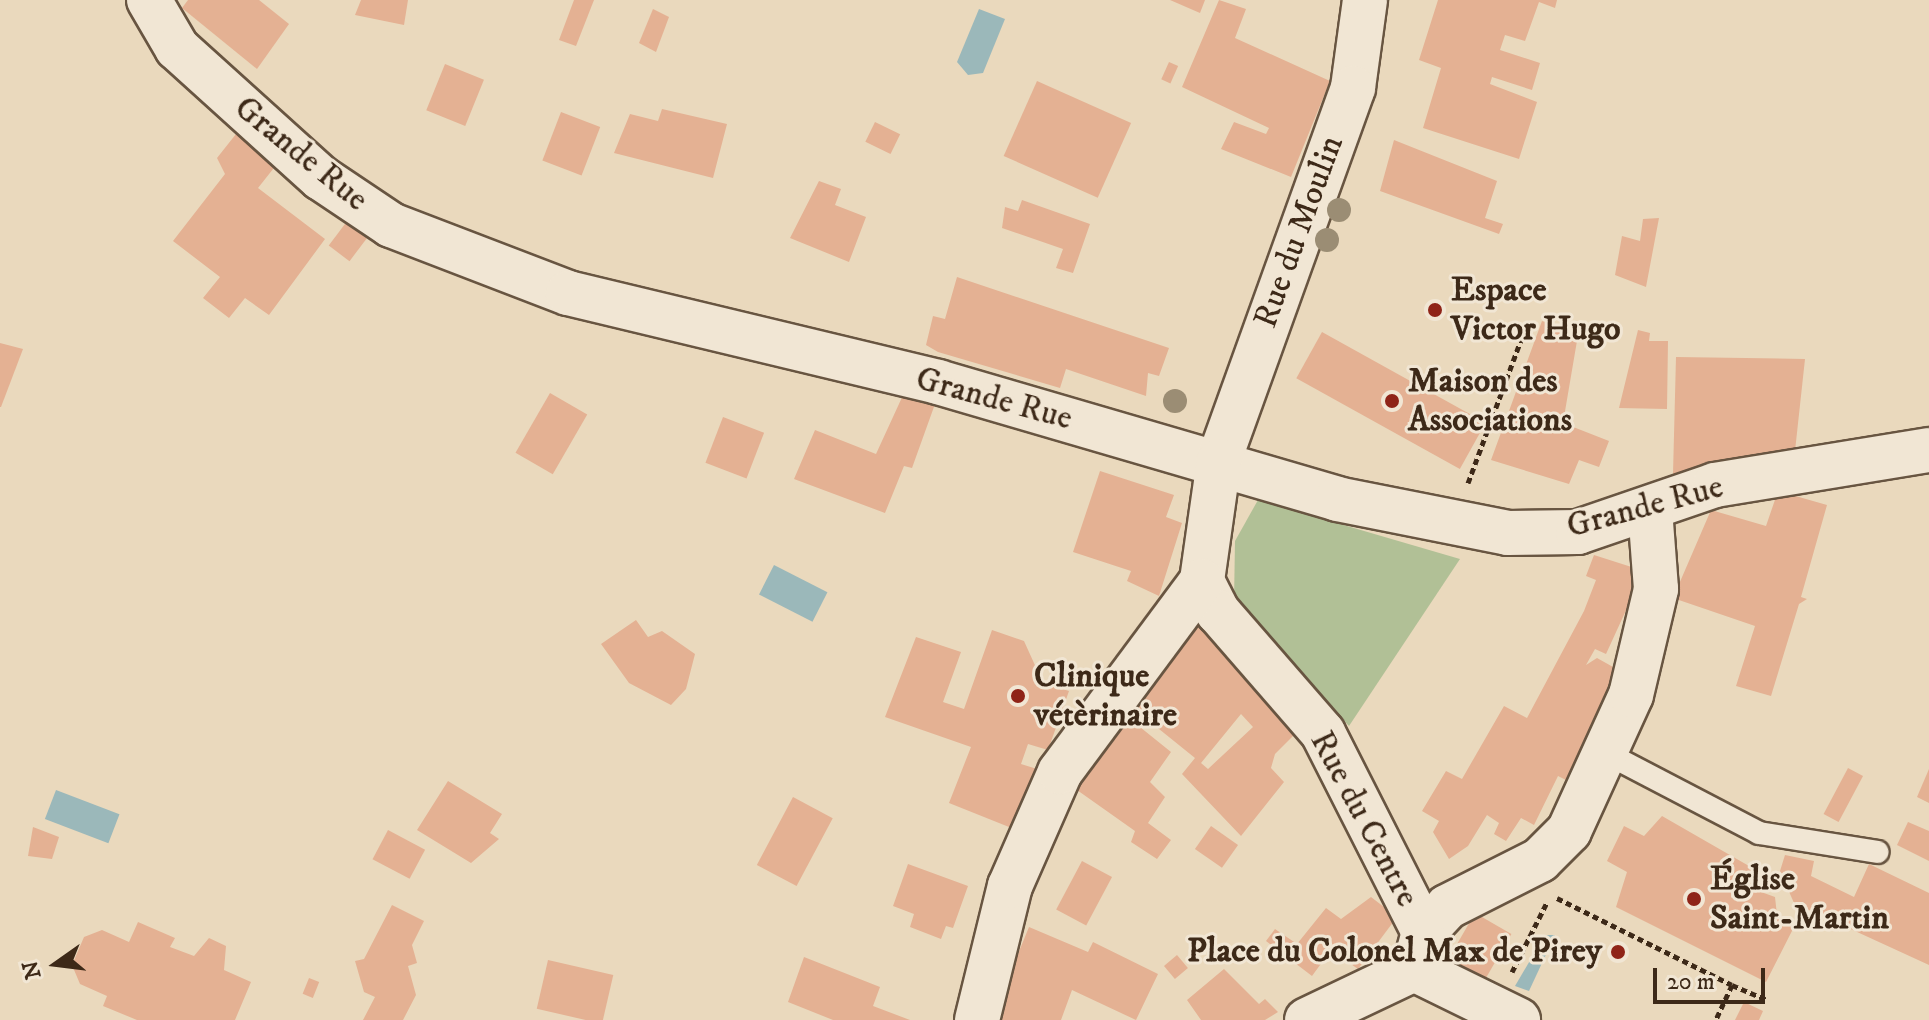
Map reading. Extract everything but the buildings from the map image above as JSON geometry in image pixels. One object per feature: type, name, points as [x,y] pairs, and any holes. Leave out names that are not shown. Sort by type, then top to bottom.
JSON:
[{"type":"street","name":"Grande Rue","points":[[149,0],[177,48],[321,178],[391,225],[568,293],[938,382],[1451,525],[1578,532],[1650,510],[1715,485],[1929,450]]},
{"type":"street","name":"Rue du Moulin","points":[[1219,461],[1353,88],[1365,0]]},
{"type":"street","points":[[977,1020],[1010,886],[1060,772],[1202,581],[1219,461]]},
{"type":"street","points":[[1307,1020],[1419,951],[1447,907],[1555,848],[1608,754],[1656,589],[1650,510]]},
{"type":"street","name":"Rue du Centre","points":[[1202,581],[1218,612],[1323,733],[1419,951]]},
{"type":"street","points":[[1419,951],[1508,1019]]},
{"type":"lane","points":[[1608,754],[1759,833],[1877,852]]},
{"type":"path","points":[[1451,525],[1524,332]]},
{"type":"path","points":[[1508,1019],[1505,987],[1551,895],[1768,1000]]},
{"type":"path","points":[[1716,1020],[1732,985]]},
{"type":"green space","points":[[1258,500],[1460,559],[1349,726],[1234,602],[1235,541]]},
{"type":"water","points":[[979,9],[1005,19],[983,73],[968,75],[957,62]]},
{"type":"water","points":[[774,565],[827,592],[812,622],[759,594]]},
{"type":"water","points":[[56,790],[119,814],[108,843],[45,819]]},
{"type":"water","points":[[1545,935],[1555,935],[1529,991],[1515,986]]},
{"type":"place","name":"Espace Victor Hugo","points":[[1435,310]]},
{"type":"place","name":"Maison des Associations","points":[[1392,401]]},
{"type":"place","name":"Clinique vétèrinaire","points":[[1018,696]]},
{"type":"place","name":"Église Saint-Martin","points":[[1694,899]]},
{"type":"place","name":"Place du Colonel Max de Pirey","points":[[1618,952]]}]
